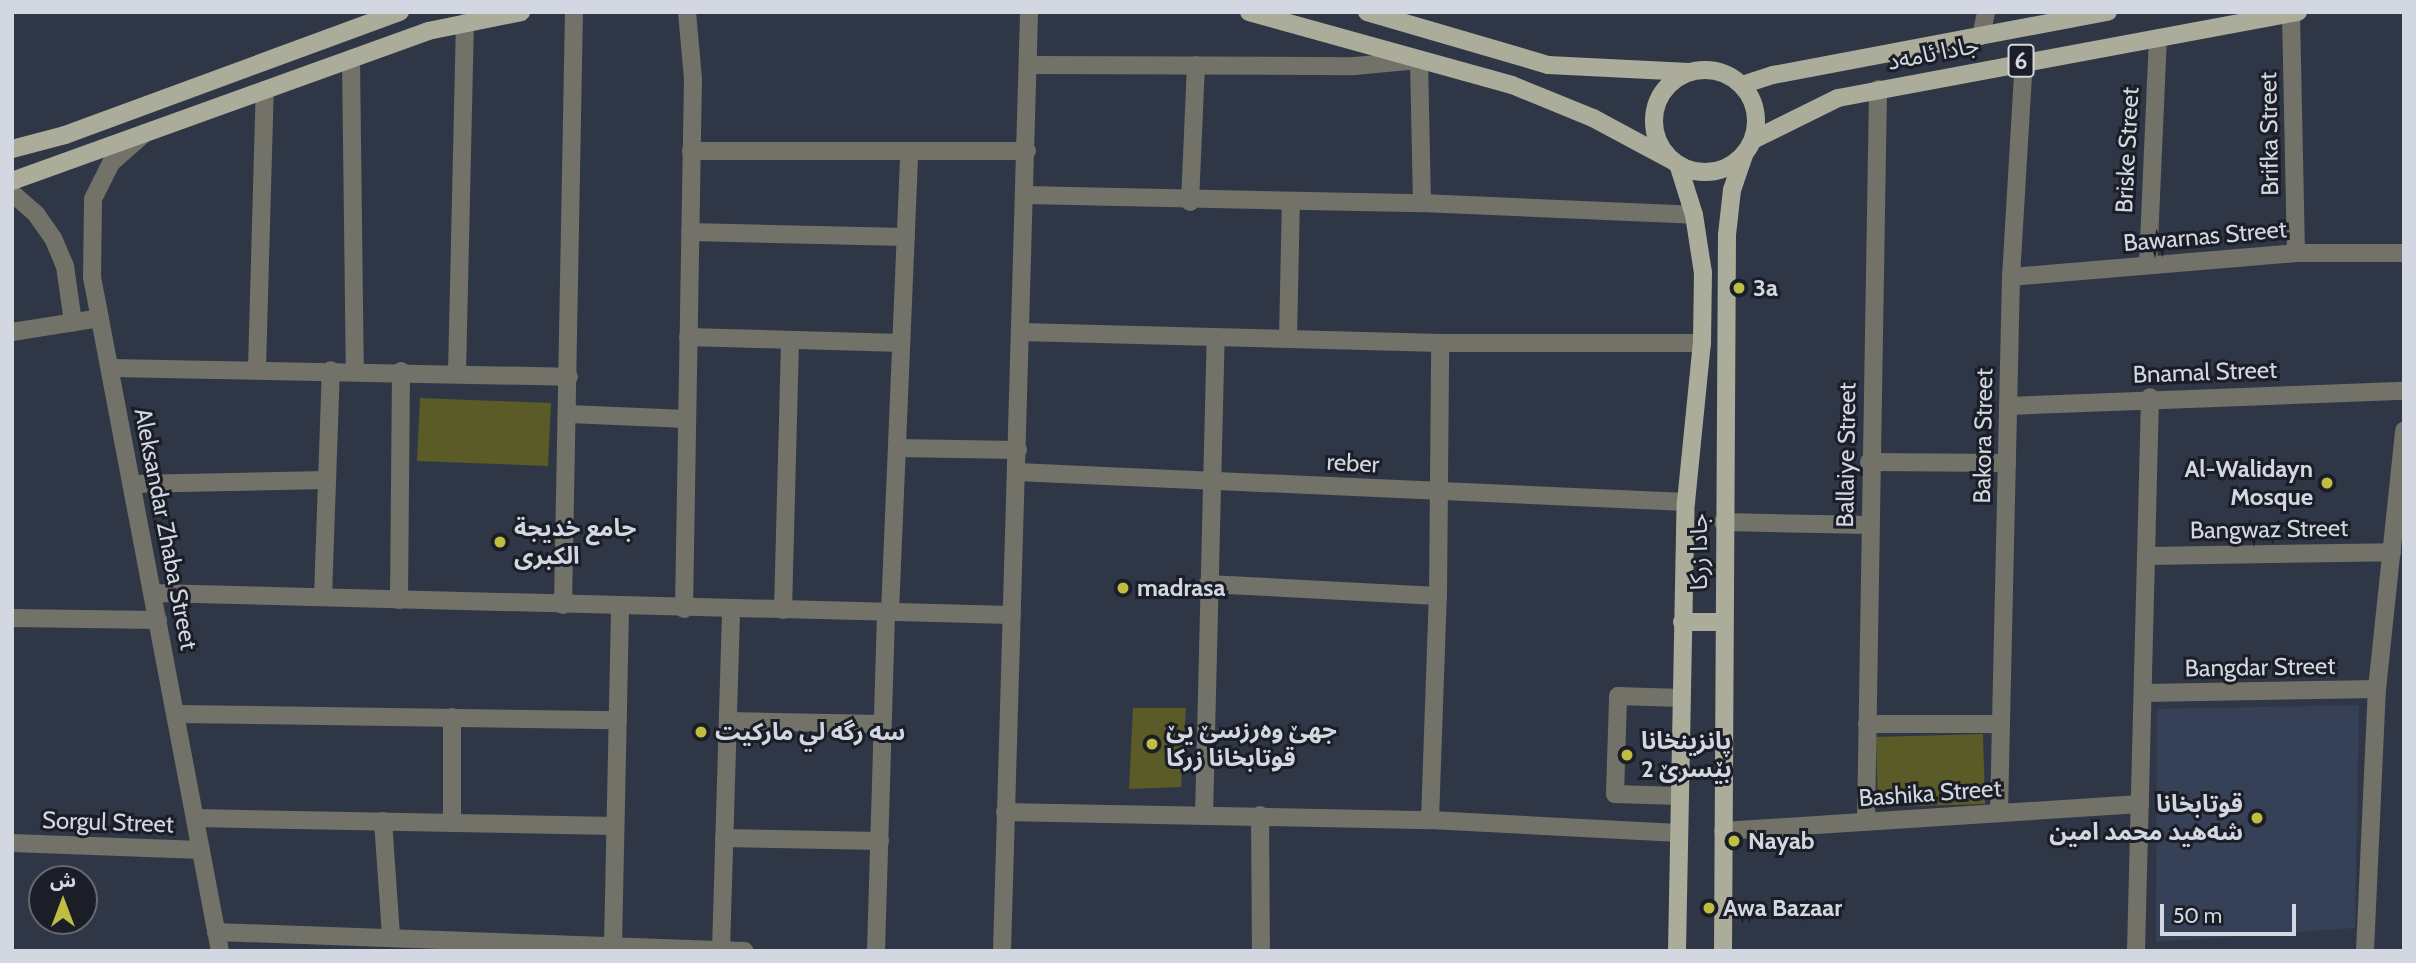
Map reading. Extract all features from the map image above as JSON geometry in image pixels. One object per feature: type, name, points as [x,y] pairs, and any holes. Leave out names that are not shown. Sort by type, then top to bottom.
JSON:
[{"type":"main road","points":[[12,149],[65,135],[400,12]]},
{"type":"main road","points":[[12,181],[428,31],[521,12]]},
{"type":"main road","points":[[1249,12],[1544,97],[1675,162],[1713,172],[1749,148],[1756,110],[1742,85],[1720,72],[1548,65],[1367,12]]},
{"type":"main road","name":"جادا ئامەد","points":[[1742,85],[2108,12]]},
{"type":"main road","name":"جادا ئامەد","points":[[1749,148],[1817,105],[1878,89],[2294,13]]},
{"type":"main road","points":[[1675,162],[1657,140],[1654,117],[1668,85],[1689,72]]},
{"type":"main road","name":"جادا زرکا","points":[[1723,951],[1723,522],[1727,235],[1732,190],[1749,148]]},
{"type":"main road","name":"جادا زرکا","points":[[1675,162],[1694,215],[1703,273],[1702,343],[1686,502],[1677,951]]},
{"type":"main road","points":[[1682,622],[1723,622]]},
{"type":"street","points":[[563,606],[574,12]]},
{"type":"street","points":[[684,608],[691,151],[688,12]]},
{"type":"street","points":[[1002,951],[1030,65],[1029,12]]},
{"type":"street","points":[[1981,36],[1986,12]]},
{"type":"street","name":"Brifka Street","points":[[2294,13],[2296,253]]},
{"type":"street","points":[[457,373],[465,23]]},
{"type":"street","name":"Briske Street","points":[[2148,265],[2158,38]]},
{"type":"street","points":[[351,59],[355,370]]},
{"type":"street","points":[[1030,65],[1355,66],[1419,60],[1422,203]]},
{"type":"street","name":"Bakora Street","points":[[1999,813],[2011,276],[2024,61]]},
{"type":"street","points":[[1190,202],[1196,65]]},
{"type":"street","name":"Ballaiye Street","points":[[1866,822],[1869,462],[1878,89]]},
{"type":"street","points":[[257,368],[265,90]]},
{"type":"street","name":"Aleksandar Zhaba Street","points":[[145,133],[111,163],[93,199],[90,251],[100,318],[220,951]]},
{"type":"street","points":[[691,151],[1027,151]]},
{"type":"street","points":[[876,951],[881,724],[897,448],[909,152]]},
{"type":"street","points":[[12,193],[36,214],[53,238],[65,266],[74,322]]},
{"type":"street","points":[[1025,195],[1190,202],[1422,203],[1694,215]]},
{"type":"street","points":[[1288,339],[1291,201]]},
{"type":"street","points":[[690,232],[905,237]]},
{"type":"street","name":"Bawarnas Street","points":[[2011,276],[2296,253],[2404,253]]},
{"type":"street","points":[[12,332],[100,318]]},
{"type":"street","points":[[1021,332],[1440,343],[1702,343]]},
{"type":"street","points":[[688,337],[901,342]]},
{"type":"street","points":[[1204,816],[1216,337]]},
{"type":"street","points":[[783,610],[790,340]]},
{"type":"street","points":[[1430,820],[1438,596],[1440,343]]},
{"type":"street","points":[[111,368],[257,368],[569,377]]},
{"type":"street","points":[[323,596],[331,370]]},
{"type":"street","points":[[399,600],[401,371]]},
{"type":"street","name":"Bnamal Street","points":[[2008,406],[2150,397],[2404,390]]},
{"type":"street","points":[[2136,951],[2150,397]]},
{"type":"street","points":[[568,414],[687,419]]},
{"type":"street","points":[[2365,951],[2377,689],[2404,430]]},
{"type":"street","points":[[897,448],[1018,450]]},
{"type":"street","points":[[1869,462],[2007,463]]},
{"type":"street","name":"reber","points":[[1017,472],[1686,502]]},
{"type":"street","points":[[133,484],[326,480]]},
{"type":"street","points":[[1723,522],[1869,525]]},
{"type":"street","name":"Bangwaz Street","points":[[2147,556],[2392,552]]},
{"type":"street","points":[[1208,583],[1438,596]]},
{"type":"street","points":[[154,593],[323,596],[563,606],[1013,615]]},
{"type":"street","points":[[613,945],[620,607]]},
{"type":"street","points":[[721,950],[731,609]]},
{"type":"street","points":[[12,618],[158,620]]},
{"type":"street","name":"Bangdar Street","points":[[2143,693],[2377,689]]},
{"type":"street","points":[[1679,796],[1615,794],[1618,696],[1681,698]]},
{"type":"street","points":[[176,714],[618,720]]},
{"type":"street","points":[[452,717],[452,823]]},
{"type":"street","points":[[728,721],[881,724]]},
{"type":"street","points":[[1867,724],[2001,724]]},
{"type":"street","name":"Bashika Street","points":[[1723,831],[2140,804]]},
{"type":"street","points":[[1005,813],[1260,815],[1430,820],[1679,833]]},
{"type":"street","points":[[1260,815],[1261,951]]},
{"type":"street","points":[[195,818],[615,826]]},
{"type":"street","points":[[383,821],[391,936]]},
{"type":"street","points":[[724,838],[880,841]]},
{"type":"street","name":"Sorgul Street","points":[[12,843],[201,850]]},
{"type":"street","points":[[216,932],[391,936],[418,944],[613,945],[745,951]]},
{"type":"shaded area","points":[[420,398],[551,403],[548,466],[417,461]]},
{"type":"shaded area","name":"قوتابخانا شەهید محمد امین","points":[[2359,705],[2355,928],[2156,942],[2157,709]]},
{"type":"shaded area","points":[[1133,708],[1186,708],[1181,787],[1129,789]]},
{"type":"shaded area","points":[[1983,734],[1985,804],[1878,807],[1876,737]]},
{"type":"place","name":"3a","points":[[1739,288]]},
{"type":"place","name":"Al-Walidayn Mosque","points":[[2327,483]]},
{"type":"place","name":"جامع خدیجة الکبری","points":[[500,542]]},
{"type":"place","name":"madrasa","points":[[1123,588]]},
{"type":"place","name":"سه رگه لي ماركيت","points":[[701,732]]},
{"type":"place","name":"جھێ وەرزسێ یێ قوتابخانا زرکا","points":[[1152,744]]},
{"type":"place","name":"پانزینخانا بێسرێ 2","points":[[1627,755]]},
{"type":"place","name":"قوتابخانا شەهید محمد امین","points":[[2257,818]]},
{"type":"place","name":"Nayab","points":[[1734,841]]},
{"type":"place","name":"Awa Bazaar","points":[[1709,908]]}]
